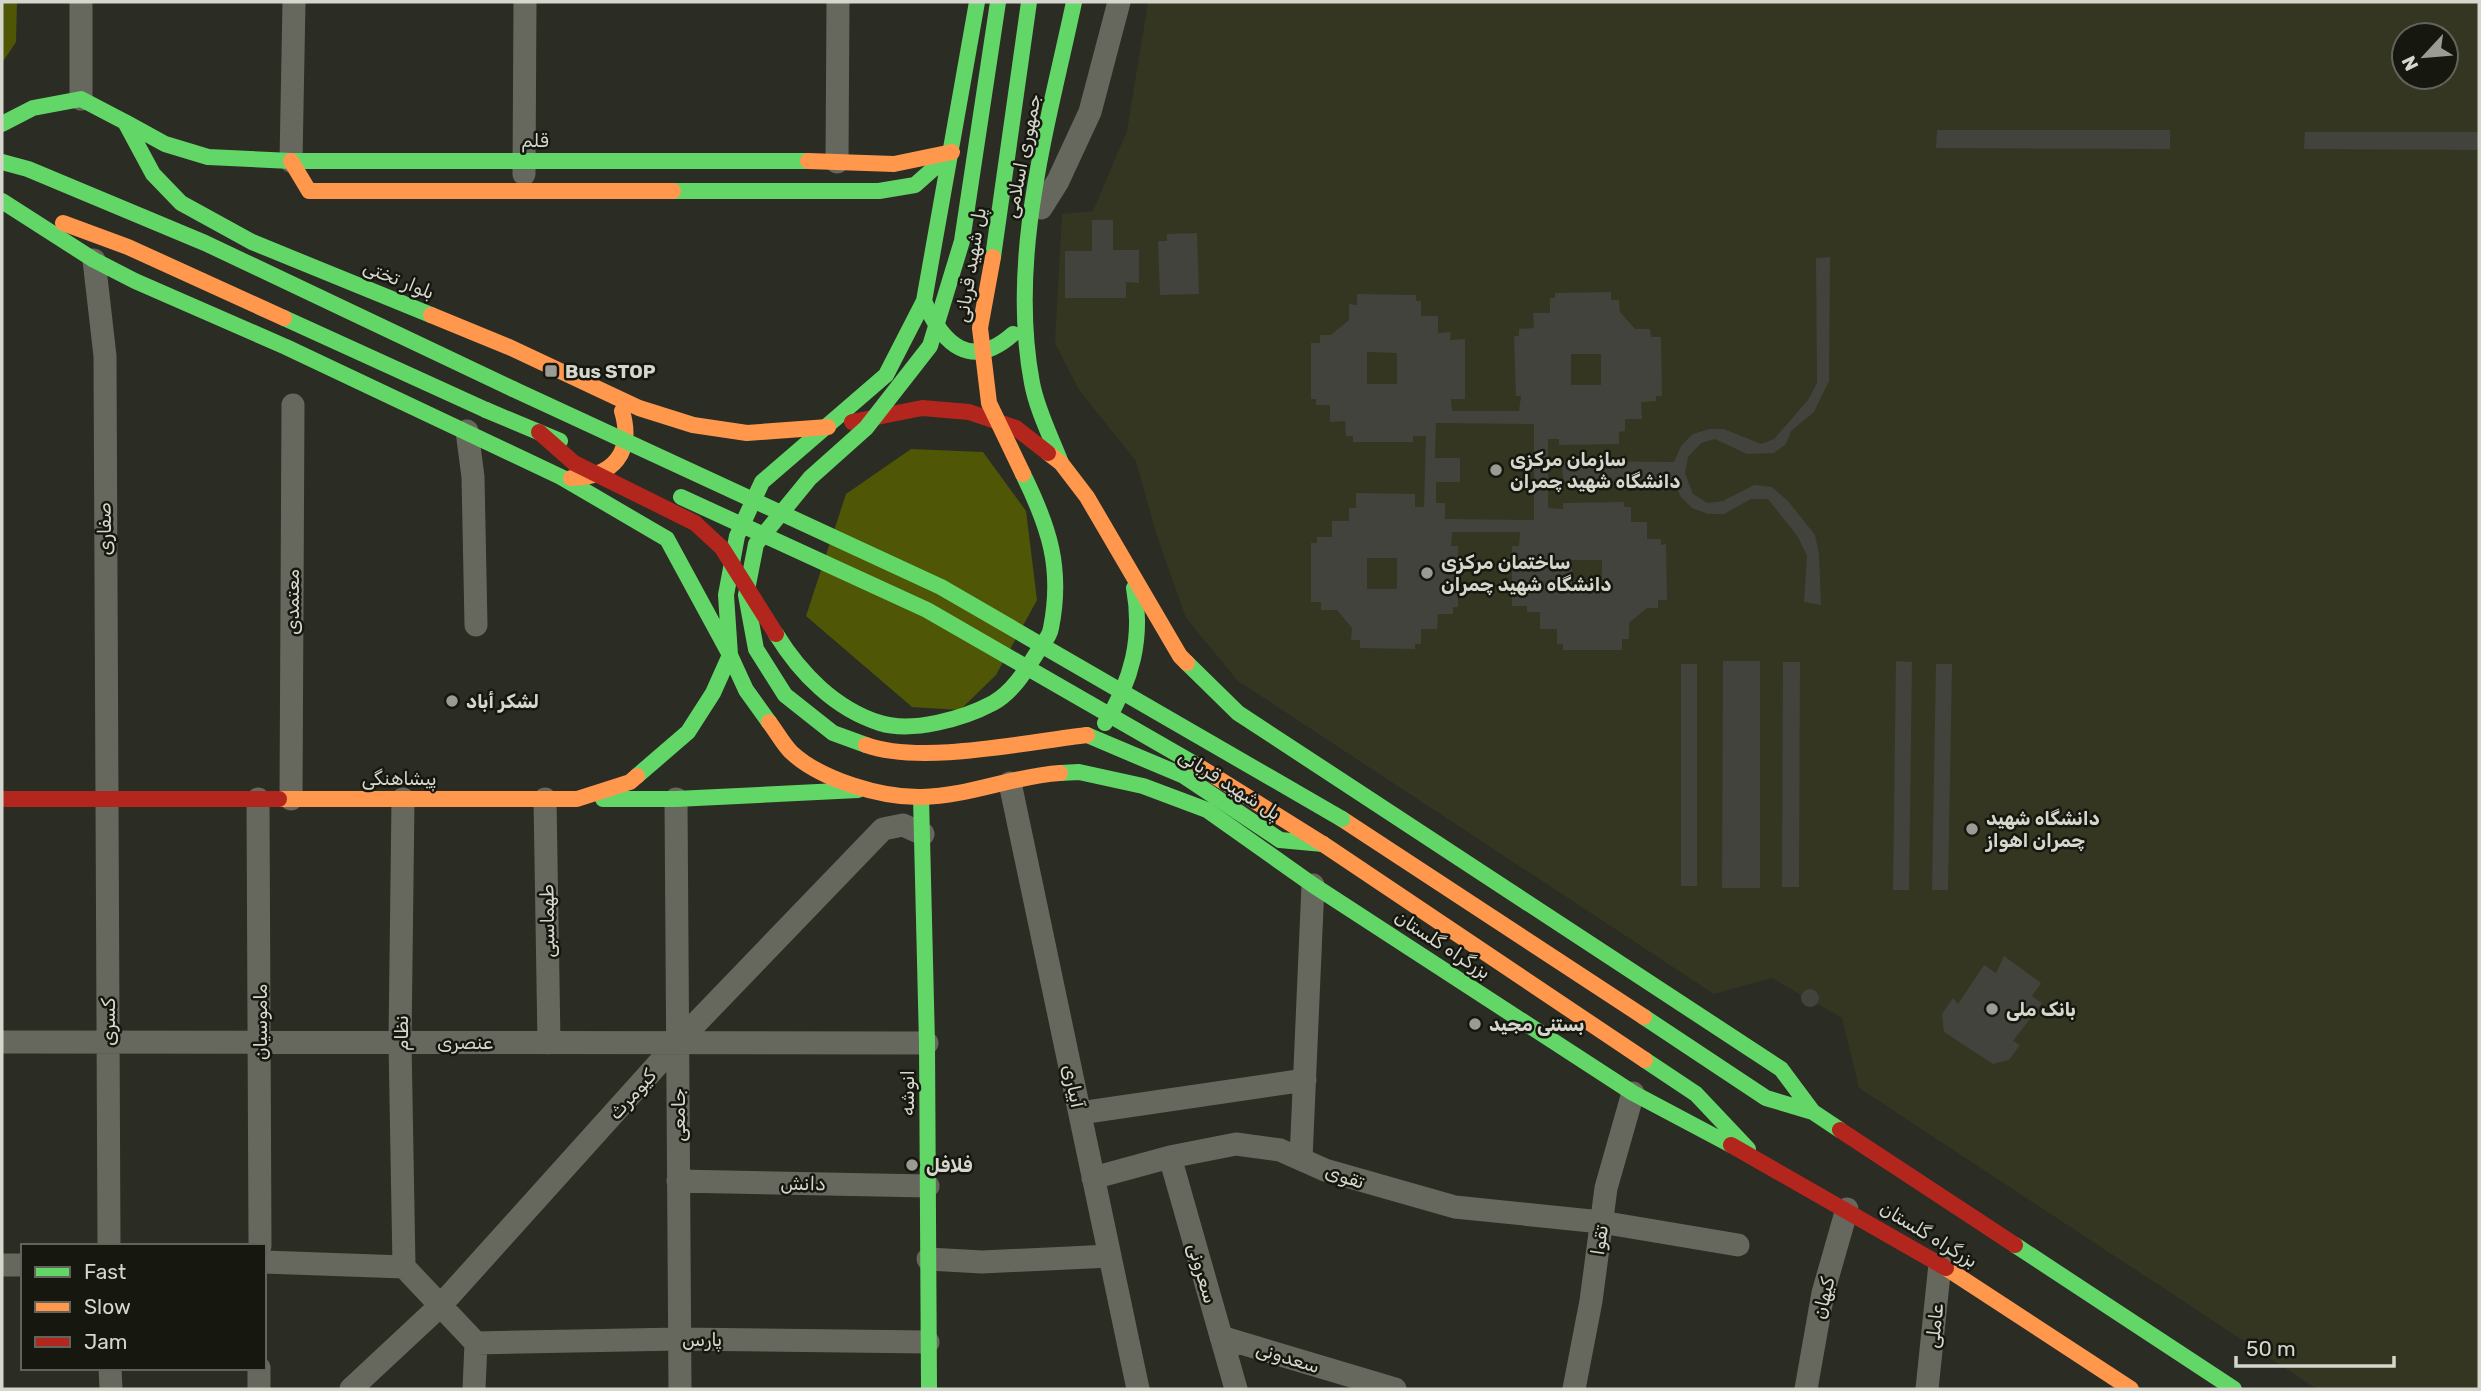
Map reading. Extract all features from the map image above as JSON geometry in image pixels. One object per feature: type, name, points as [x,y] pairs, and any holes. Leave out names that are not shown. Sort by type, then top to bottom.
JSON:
[{"type":"main road","points":[[730,655],[726,595],[737,536],[762,482],[886,375],[924,301],[977,2]]},
{"type":"main road","name":"پل شهید قربانی","points":[[999,2],[962,241],[930,346],[866,428],[810,478],[756,544],[746,595],[756,649],[785,695],[833,733],[883,751],[942,752],[1089,735],[1184,776],[1280,840],[1323,844]]},
{"type":"main road","name":"پل شهید قربانی","points":[[539,432],[574,463],[695,523],[722,548],[789,655],[827,696],[880,723],[925,727],[994,703],[1021,679],[1051,631],[1056,561],[1039,507],[989,403],[980,328],[1030,2]]},
{"type":"main road","name":"جمهوری اسلامی","points":[[1061,463],[1032,384],[1026,319],[1030,226],[1074,2]]},
{"type":"main road","points":[[2,124],[33,108],[80,99],[125,122]]},
{"type":"main road","name":"قلم","points":[[125,122],[165,144],[208,157],[291,162],[894,164],[952,152]]},
{"type":"main road","name":"بلوار تختی","points":[[125,122],[153,174],[181,203],[252,242],[509,346],[639,408],[693,425],[747,433],[828,427],[922,408],[969,412],[1016,428],[1061,463]]},
{"type":"main road","points":[[291,162],[309,191],[879,191],[915,185],[952,152]]},
{"type":"main road","name":"پل شهید قربانی","points":[[2,162],[28,169],[205,243],[941,587],[1342,819],[1766,1098],[1813,1112]]},
{"type":"main road","points":[[6,202],[94,260],[467,431],[561,477],[667,539],[730,655]]},
{"type":"main road","name":"پل شهید قربانی","points":[[6,202],[128,247],[928,610],[1199,766],[1323,844]]},
{"type":"main road","points":[[924,301],[938,329],[950,344],[966,352],[985,352],[1009,338],[1026,319]]},
{"type":"main road","points":[[561,477],[596,477],[614,465],[626,446],[626,424],[617,403],[599,389]]},
{"type":"main road","points":[[1061,463],[1087,497],[1130,576],[1180,656],[1238,713],[1781,1069],[1813,1112]]},
{"type":"main road","points":[[1033,775],[1087,743],[1114,711],[1123,693],[1131,674],[1138,635],[1136,595],[1130,576]]},
{"type":"main road","name":"پیشاهنگی","points":[[2,799],[577,799],[630,782],[688,732],[713,694],[730,655]]},
{"type":"main road","name":"بزرگراه گلستان","points":[[730,655],[746,690],[791,752],[828,776],[865,789],[921,797],[1010,783],[1033,775],[1079,772],[1143,786],[1207,810],[1313,885],[1633,1093],[1756,1158],[1940,1264],[2108,1382],[2131,1389]]},
{"type":"main road","points":[[577,799],[676,799],[865,789]]},
{"type":"main road","name":"انوشه","points":[[921,797],[927,1043],[929,1389]]},
{"type":"main road","points":[[1323,844],[1696,1094],[1756,1158]]},
{"type":"main road","name":"بزرگراه گلستان","points":[[1813,1112],[2234,1389]]},
{"type":"street","points":[[80,99],[81,2]]},
{"type":"street","points":[[291,162],[294,2]]},
{"type":"street","points":[[524,191],[525,2]]},
{"type":"street","points":[[837,162],[838,2]]},
{"type":"street","points":[[1030,226],[1058,181],[1090,112],[1119,2]]},
{"type":"street","name":"صفاری","points":[[94,260],[105,356],[107,799]]},
{"type":"street","name":"معتمدی","points":[[291,799],[293,405]]},
{"type":"street","points":[[467,431],[473,477],[476,625]]},
{"type":"street","name":"آبیاری","points":[[1010,783],[1138,1389]]},
{"type":"street","name":"کسری","points":[[107,799],[109,1244]]},
{"type":"street","name":"ماموسیان","points":[[258,799],[260,1244]]},
{"type":"street","name":"نظام","points":[[403,799],[400,1042],[404,1267]]},
{"type":"street","name":"طهماسبی","points":[[545,799],[549,1043]]},
{"type":"street","name":"جامعی","points":[[676,799],[680,1389]]},
{"type":"street","name":"کیومرث","points":[[351,1389],[441,1305],[677,1043],[883,829],[903,825],[923,834]]},
{"type":"street","points":[[1301,1159],[1313,885]]},
{"type":"street","name":"عنصری","points":[[2,1042],[927,1043]]},
{"type":"street","points":[[1080,1113],[1305,1080]]},
{"type":"street","name":"تقوا","points":[[1574,1389],[1587,1327],[1606,1188],[1633,1093]]},
{"type":"street","name":"تقوی","points":[[1093,1178],[1170,1157],[1236,1144],[1280,1150],[1373,1185],[1455,1207],[1601,1222],[1738,1245]]},
{"type":"street","name":"سعرونی","points":[[1170,1157],[1236,1389]]},
{"type":"street","name":"دانش","points":[[678,1181],[928,1186]]},
{"type":"street","name":"کیهان","points":[[1806,1389],[1823,1293],[1847,1209]]},
{"type":"street","points":[[928,1259],[982,1262],[1110,1256]]},
{"type":"street","points":[[266,1262],[404,1267],[476,1343],[474,1389]]},
{"type":"street","name":"عاملی","points":[[1927,1389],[1940,1264]]},
{"type":"street","points":[[2,1265],[21,1265]]},
{"type":"street","name":"سعدونی","points":[[1221,1338],[1395,1389]]},
{"type":"street","name":"پارس","points":[[476,1343],[680,1339],[928,1342]]},
{"type":"street","points":[[110,1370],[111,1389]]},
{"type":"street","points":[[259,1370],[259,1389]]},
{"type":"shaded area","name":"دانشگاه شهید چمران اهواز","points":[[1148,2],[2479,2],[2479,1389],[2317,1389],[1859,1088],[1842,1018],[1818,1004],[1812,1007],[1802,1002],[1801,995],[1772,978],[1714,994],[1238,681],[1186,618],[1156,533],[1136,461],[1079,390],[1055,343],[1062,214],[1093,211],[1127,131]]},
{"type":"green space","points":[[2,2],[17,2],[16,42],[2,63]]},
{"type":"green space","points":[[911,449],[983,452],[1026,511],[1037,600],[996,675],[960,710],[912,707],[806,616],[846,494]]},
{"type":"building","points":[[1937,130],[2170,130],[2170,149],[1936,148]]},
{"type":"building","points":[[2305,132],[2479,132],[2479,150],[2304,149]]},
{"type":"building","points":[[1092,220],[1113,220],[1113,250],[1139,250],[1139,283],[1126,282],[1126,298],[1065,298],[1065,251],[1092,251]]},
{"type":"building","points":[[1197,233],[1199,294],[1160,295],[1158,241],[1167,241],[1167,234]]},
{"type":"building","points":[[1830,257],[1829,381],[1814,412],[1791,431],[1786,444],[1774,453],[1747,454],[1715,439],[1701,443],[1688,457],[1685,473],[1693,494],[1707,503],[1723,501],[1754,485],[1772,487],[1788,501],[1815,535],[1819,554],[1821,605],[1804,602],[1807,556],[1798,537],[1768,499],[1751,499],[1724,514],[1708,514],[1692,508],[1681,497],[1673,481],[1563,482],[1562,461],[1674,462],[1681,446],[1693,434],[1709,429],[1724,429],[1761,444],[1774,439],[1808,400],[1817,383],[1816,258]]},
{"type":"building","points":[[1611,292],[1611,300],[1619,300],[1620,312],[1635,329],[1650,329],[1651,337],[1661,337],[1662,396],[1656,396],[1656,401],[1641,402],[1642,419],[1625,419],[1625,431],[1619,432],[1619,444],[1559,445],[1559,439],[1548,439],[1548,508],[1563,509],[1563,503],[1624,502],[1624,507],[1631,507],[1631,522],[1647,522],[1647,539],[1661,539],[1661,545],[1666,544],[1667,600],[1658,600],[1658,608],[1647,608],[1629,623],[1629,639],[1622,639],[1622,650],[1563,650],[1563,644],[1557,644],[1557,629],[1540,629],[1540,612],[1527,612],[1527,606],[1512,606],[1512,546],[1519,546],[1520,532],[1452,532],[1451,546],[1458,546],[1458,607],[1453,607],[1453,614],[1438,614],[1437,629],[1421,629],[1421,644],[1415,644],[1415,649],[1360,648],[1360,640],[1351,640],[1352,628],[1337,610],[1321,610],[1321,602],[1311,602],[1311,543],[1317,543],[1317,537],[1332,537],[1332,521],[1349,521],[1349,508],[1356,508],[1356,493],[1415,494],[1415,507],[1424,507],[1426,436],[1413,436],[1413,442],[1353,442],[1353,436],[1346,436],[1345,421],[1330,422],[1330,405],[1316,405],[1316,399],[1311,399],[1311,343],[1320,343],[1320,335],[1331,335],[1349,320],[1349,304],[1357,305],[1357,294],[1416,295],[1416,301],[1421,301],[1421,316],[1438,316],[1438,333],[1451,332],[1450,340],[1465,339],[1465,399],[1451,399],[1452,411],[1519,411],[1521,396],[1516,396],[1514,336],[1519,336],[1519,329],[1534,328],[1533,313],[1550,313],[1550,298],[1555,298],[1555,293]],"holes":[[[1367,352],[1397,353],[1397,384],[1367,384]],[[1571,354],[1601,354],[1601,385],[1571,385]],[[1436,423],[1534,424],[1534,520],[1445,519],[1445,503],[1436,503],[1436,482],[1460,482],[1460,458],[1435,458]],[[1367,558],[1397,558],[1397,589],[1367,589]],[[1572,560],[1602,560],[1602,591],[1572,591]]]},
{"type":"building","points":[[1723,661],[1760,661],[1760,888],[1722,888]]},
{"type":"building","points":[[1896,661],[1912,662],[1909,890],[1893,890]]},
{"type":"building","points":[[1783,662],[1800,662],[1799,887],[1782,887]]},
{"type":"building","points":[[1681,664],[1697,664],[1697,886],[1681,886]]},
{"type":"building","points":[[1936,664],[1952,664],[1948,890],[1932,890]]},
{"type":"building","name":"بانک ملی","points":[[2004,956],[2041,983],[2032,996],[2042,1003],[2013,1041],[2020,1045],[2009,1060],[1993,1064],[1944,1032],[1942,1014],[1953,998],[1958,1004],[1984,965],[1996,973]]},
{"type":"building","points":[[1810,989],[1816,992],[1819,998],[1816,1004],[1810,1007],[1804,1004],[1801,998],[1804,992]]},
{"type":"traffic: fast","points":[[769,722],[746,690],[730,655],[726,595],[737,536],[762,482],[886,375],[924,301],[977,2]]},
{"type":"traffic: fast","points":[[866,745],[833,733],[785,695],[756,649],[746,595],[756,544],[810,478],[866,428],[930,346],[962,241],[998,2]]},
{"type":"traffic: fast","points":[[993,257],[1029,2]]},
{"type":"traffic: fast","points":[[1061,463],[1034,393],[1026,335],[1025,287],[1034,191],[1074,2]]},
{"type":"traffic: fast","points":[[2,124],[33,108],[81,99],[125,122],[153,174],[181,203],[252,242],[431,315]]},
{"type":"traffic: fast","points":[[125,122],[165,144],[208,157],[291,161],[808,161]]},
{"type":"traffic: fast","points":[[673,191],[879,191],[915,185],[951,153]]},
{"type":"traffic: fast","points":[[2,162],[28,169],[205,243],[513,389]]},
{"type":"traffic: fast","points":[[2,201],[94,260],[135,281],[286,347],[561,477],[667,539],[730,655]]},
{"type":"traffic: fast","points":[[924,301],[940,330],[949,341],[960,348],[984,351],[1013,334]]},
{"type":"traffic: fast","points":[[284,318],[486,410]]},
{"type":"traffic: fast","points":[[513,389],[941,587],[1342,819]]},
{"type":"traffic: fast","points":[[486,410],[560,441]]},
{"type":"traffic: fast","points":[[776,634],[796,662],[820,688],[848,709],[880,723],[893,726],[937,723],[993,703],[1007,693],[1018,680],[1048,637],[1054,606],[1051,548],[1040,512],[1023,474]]},
{"type":"traffic: fast","points":[[681,497],[927,610],[1198,766]]},
{"type":"traffic: fast","points":[[1105,723],[1122,691],[1133,659],[1137,624],[1134,588]]},
{"type":"traffic: fast","points":[[637,776],[688,732],[713,693],[730,655]]},
{"type":"traffic: fast","points":[[1187,663],[1238,713],[1781,1069],[1813,1112],[1840,1130]]},
{"type":"traffic: fast","points":[[1087,735],[1184,776],[1280,840],[1323,844]]},
{"type":"traffic: fast","points":[[1060,773],[1079,772],[1143,786],[1207,810],[1313,885],[1633,1093],[1731,1145]]},
{"type":"traffic: fast","points":[[603,799],[676,799],[858,790]]},
{"type":"traffic: fast","points":[[921,797],[927,1043],[929,1389]]},
{"type":"traffic: fast","points":[[1644,1017],[1766,1098],[1813,1112]]},
{"type":"traffic: fast","points":[[1645,1060],[1696,1094],[1748,1149]]},
{"type":"traffic: fast","points":[[2015,1245],[2234,1389]]},
{"type":"traffic: slow","points":[[808,161],[894,164],[952,152]]},
{"type":"traffic: slow","points":[[291,161],[309,191],[673,191]]},
{"type":"traffic: slow","points":[[63,223],[128,247],[284,318]]},
{"type":"traffic: slow","points":[[993,257],[980,328],[989,403],[1023,474]]},
{"type":"traffic: slow","points":[[431,315],[509,347],[639,408],[693,425],[747,433],[828,427]]},
{"type":"traffic: slow","points":[[571,478],[599,473],[617,460],[625,439],[622,411]]},
{"type":"traffic: slow","points":[[1048,453],[1061,463],[1087,497],[1180,656],[1187,663]]},
{"type":"traffic: slow","points":[[769,722],[788,749],[804,762],[835,779],[871,791],[906,797],[939,796],[1060,773]]},
{"type":"traffic: slow","points":[[866,745],[889,751],[944,752],[1005,747],[1087,735]]},
{"type":"traffic: slow","points":[[1198,766],[1323,844]]},
{"type":"traffic: slow","points":[[279,799],[577,799],[630,782],[637,776]]},
{"type":"traffic: slow","points":[[1342,819],[1644,1017]]},
{"type":"traffic: slow","points":[[1323,844],[1645,1060]]},
{"type":"traffic: slow","points":[[1946,1268],[2131,1389]]},
{"type":"traffic: jam","points":[[852,422],[922,408],[969,412],[1016,428],[1048,453]]},
{"type":"traffic: jam","points":[[539,432],[574,463],[695,523],[722,548],[776,634]]},
{"type":"traffic: jam","points":[[2,799],[279,799]]},
{"type":"traffic: jam","points":[[1840,1130],[2015,1245]]},
{"type":"traffic: jam","points":[[1731,1145],[1946,1268]]},
{"type":"place","name":"Bus STOP","points":[[551,371]]},
{"type":"place","name":"سازمان مرکزی دانشگاه شهید چمران","points":[[1496,470]]},
{"type":"place","name":"ساختمان مرکزی دانشگاه شهید چمران","points":[[1427,573]]},
{"type":"place","name":"لشكر أباد","points":[[452,701]]},
{"type":"place","name":"دانشگاه شهید چمران اهواز","points":[[1972,829]]},
{"type":"place","name":"بانک ملی","points":[[1992,1009]]},
{"type":"place","name":"بستنی مجید","points":[[1475,1024]]},
{"type":"place","name":"فلافل","points":[[912,1165]]}]
